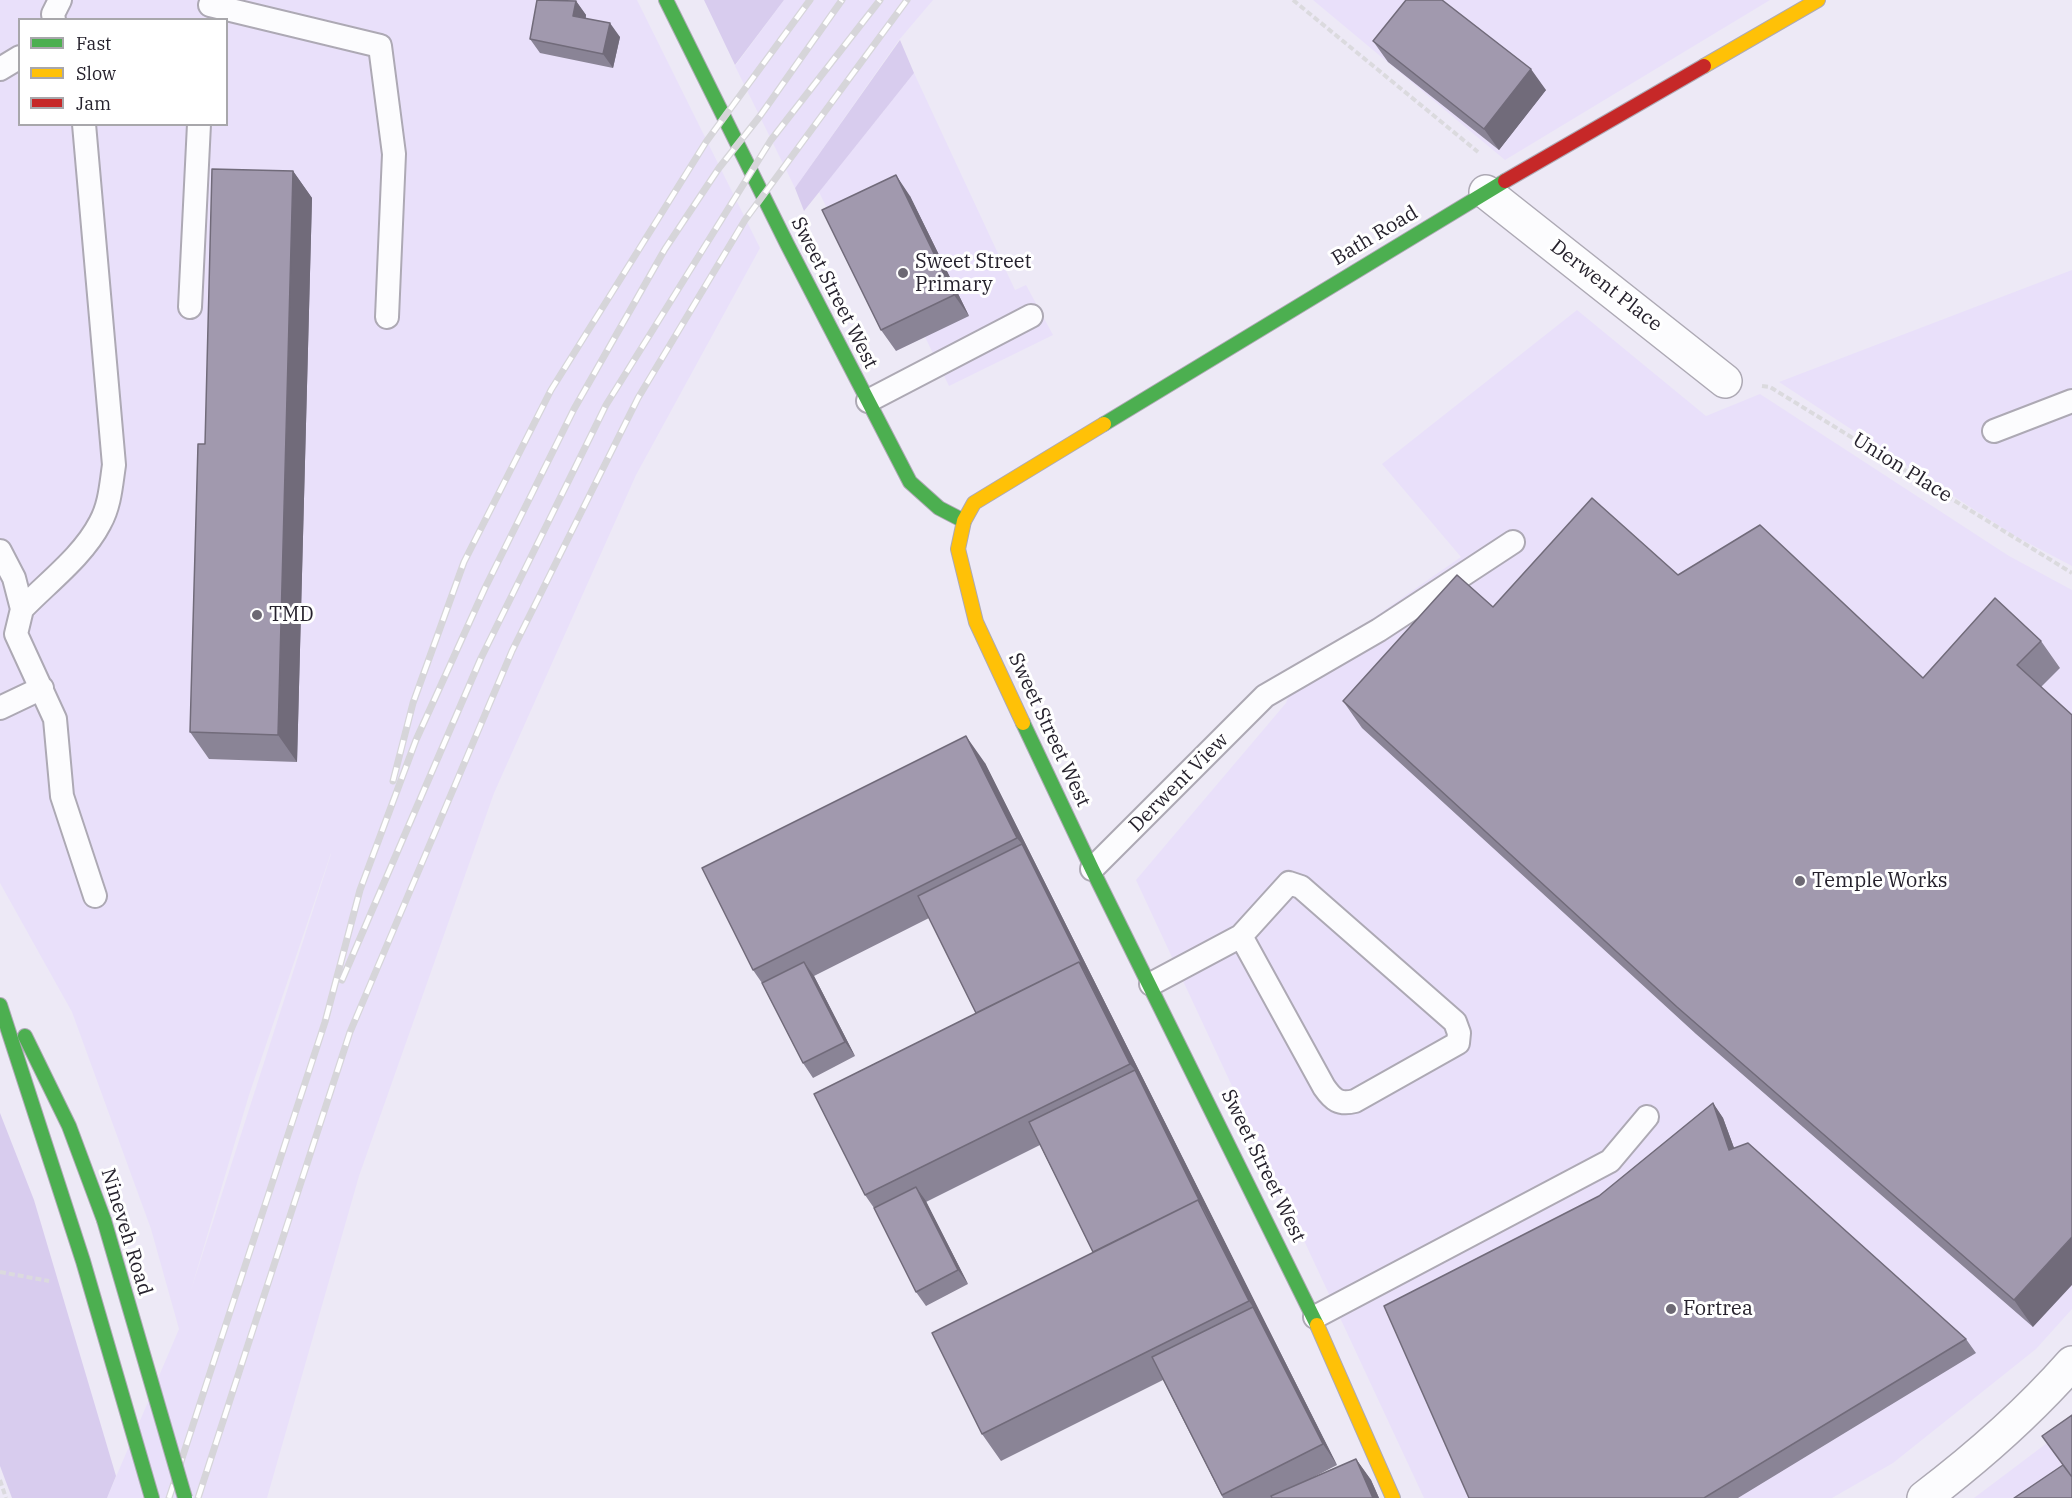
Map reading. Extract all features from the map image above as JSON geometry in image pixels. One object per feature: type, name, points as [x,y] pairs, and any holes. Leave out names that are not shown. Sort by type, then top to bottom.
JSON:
[{"type":"street","name":"Sweet Street West","points":[[666,0],[910,483],[939,508],[964,520],[958,549],[976,622],[1092,869],[1151,984],[1314,1317],[1393,1498]]},
{"type":"street","name":"Bath Road","points":[[964,520],[974,503],[1486,192],[1818,0]]},
{"type":"street","name":"Derwent Place","points":[[1486,192],[1725,381]]},
{"type":"street","name":"Nineveh Road","points":[[0,990],[48,1076],[80,1150],[104,1220],[185,1498]]},
{"type":"street","points":[[0,1005],[82,1261],[152,1498]]},
{"type":"street","points":[[1924,1498],[1983,1452],[2039,1401],[2072,1363]]},
{"type":"lane","points":[[54,18],[53,14],[60,0]]},
{"type":"lane","points":[[209,8],[380,46],[394,154],[387,317]]},
{"type":"lane","points":[[0,69],[18,58]]},
{"type":"lane","points":[[22,609],[80,550],[100,524],[110,497],[114,465],[84,126]]},
{"type":"lane","points":[[190,307],[199,126]]},
{"type":"lane","points":[[867,401],[1031,316]]},
{"type":"lane","points":[[1994,431],[2072,402]]},
{"type":"lane","name":"Derwent View","points":[[1092,869],[1265,696],[1379,630],[1513,542]]},
{"type":"lane","points":[[0,551],[14,578],[22,609],[16,634],[56,719],[63,796],[95,896]]},
{"type":"lane","points":[[0,708],[42,687]]},
{"type":"lane","points":[[1151,984],[1241,936],[1289,883],[1301,887],[1455,1022],[1459,1034],[1458,1043],[1355,1101],[1344,1104],[1333,1099],[1324,1088],[1241,936]]},
{"type":"lane","points":[[1314,1317],[1610,1161],[1647,1117]]},
{"type":"path","points":[[1293,0],[1485,158],[1486,192]]},
{"type":"path","name":"Union Place","points":[[1725,381],[1770,387],[2072,573]]},
{"type":"path","points":[[0,1480],[6,1498]]},
{"type":"shaded area","points":[[0,0],[637,0],[760,248],[636,475],[494,793],[359,1176],[267,1498],[107,1498],[179,1329],[151,1229],[72,1012],[0,883]],"holes":[[[331,854],[191,1290],[249,1095]]]},
{"type":"shaded area","points":[[704,0],[784,0],[735,65]]},
{"type":"shaded area","points":[[784,0],[933,0],[899,40],[795,188],[735,66]]},
{"type":"shaded area","points":[[1313,0],[1770,0],[1505,160]]},
{"type":"shaded area","points":[[900,40],[914,73],[804,211],[795,188]]},
{"type":"shaded area","points":[[914,73],[1015,290],[1026,285],[1053,335],[949,386],[925,337],[896,351],[819,192]]},
{"type":"shaded area","points":[[2072,270],[2072,566],[2013,535],[1779,382]]},
{"type":"shaded area","points":[[1577,310],[1706,416],[1760,394],[2009,556],[2072,590],[2072,1309],[2036,1349],[1893,1463],[1832,1498],[1424,1498],[1136,880],[1286,703],[1297,671],[1461,557],[1382,464]]},
{"type":"shaded area","points":[[0,1113],[34,1200],[116,1476],[107,1498],[12,1498],[0,1466]]},
{"type":"shaded area","points":[[2072,1426],[2072,1498],[1974,1498],[2047,1443]]},
{"type":"building","points":[[537,0],[576,1],[573,16],[610,23],[603,54],[530,39]]},
{"type":"building","points":[[1406,0],[1442,0],[1531,69],[1484,129],[1373,41]]},
{"type":"building","name":"TMD","points":[[212,169],[293,171],[278,735],[190,732],[198,444],[205,444]]},
{"type":"building","name":"Sweet Street Primary","points":[[896,175],[954,295],[881,330],[822,210]]},
{"type":"building","name":"Temple Works","points":[[1592,498],[1678,575],[1760,525],[1923,678],[1995,598],[2041,641],[2017,665],[2072,715],[2072,1237],[2014,1300],[1677,1007],[1343,701],[1457,575],[1493,607]]},
{"type":"building","points":[[966,736],[1017,838],[753,970],[702,868]]},
{"type":"building","points":[[1022,844],[1084,968],[1079,962],[976,1013],[918,896]]},
{"type":"building","points":[[804,962],[845,1042],[803,1063],[762,983]]},
{"type":"building","points":[[1079,962],[1130,1064],[865,1195],[814,1094]]},
{"type":"building","points":[[1135,1070],[1202,1206],[1198,1200],[1093,1252],[1029,1122]]},
{"type":"building","name":"Fortrea","points":[[1713,1103],[1729,1150],[1748,1143],[1966,1339],[1704,1498],[1469,1498],[1384,1306],[1599,1196]]},
{"type":"building","points":[[916,1187],[958,1270],[916,1292],[874,1208]]},
{"type":"building","points":[[1198,1200],[1249,1301],[982,1434],[932,1333]]},
{"type":"building","points":[[1253,1307],[1323,1444],[1222,1495],[1152,1357]]},
{"type":"building","points":[[2072,1415],[2072,1477],[2042,1436]]},
{"type":"building","points":[[1356,1459],[1373,1498],[1272,1498],[1271,1496]]},
{"type":"building","points":[[2063,1465],[2072,1477],[2072,1498],[2014,1498]]},
{"type":"railway","points":[[393,781],[413,703],[464,562],[551,390],[706,142],[810,0]]},
{"type":"railway","points":[[169,1498],[325,1022],[360,890],[416,740],[485,588],[574,409],[665,249],[719,168],[760,116],[842,0]]},
{"type":"railway","points":[[342,980],[481,658],[606,405],[771,140],[880,0]]},
{"type":"railway","points":[[198,1498],[350,1032],[512,651],[638,398],[745,220],[907,0]]},
{"type":"traffic: fast","points":[[666,0],[787,244],[910,482],[939,508],[964,521]]},
{"type":"traffic: fast","points":[[1104,424],[1505,181]]},
{"type":"traffic: fast","points":[[1023,723],[1092,869],[1317,1325]]},
{"type":"traffic: fast","points":[[0,1005],[83,1261],[152,1498]]},
{"type":"traffic: fast","points":[[25,1036],[69,1126],[104,1220]]},
{"type":"traffic: fast","points":[[104,1220],[185,1498]]},
{"type":"traffic: slow","points":[[1704,66],[1818,0]]},
{"type":"traffic: slow","points":[[1023,723],[976,622],[958,549],[964,521],[974,503],[1104,424]]},
{"type":"traffic: slow","points":[[1317,1325],[1393,1498]]},
{"type":"traffic: jam","points":[[1505,181],[1704,66]]},
{"type":"place","name":"Sweet Street Primary","points":[[903,273]]},
{"type":"place","name":"TMD","points":[[257,615]]},
{"type":"place","name":"Temple Works","points":[[1800,881]]},
{"type":"place","name":"Fortrea","points":[[1671,1309]]}]
